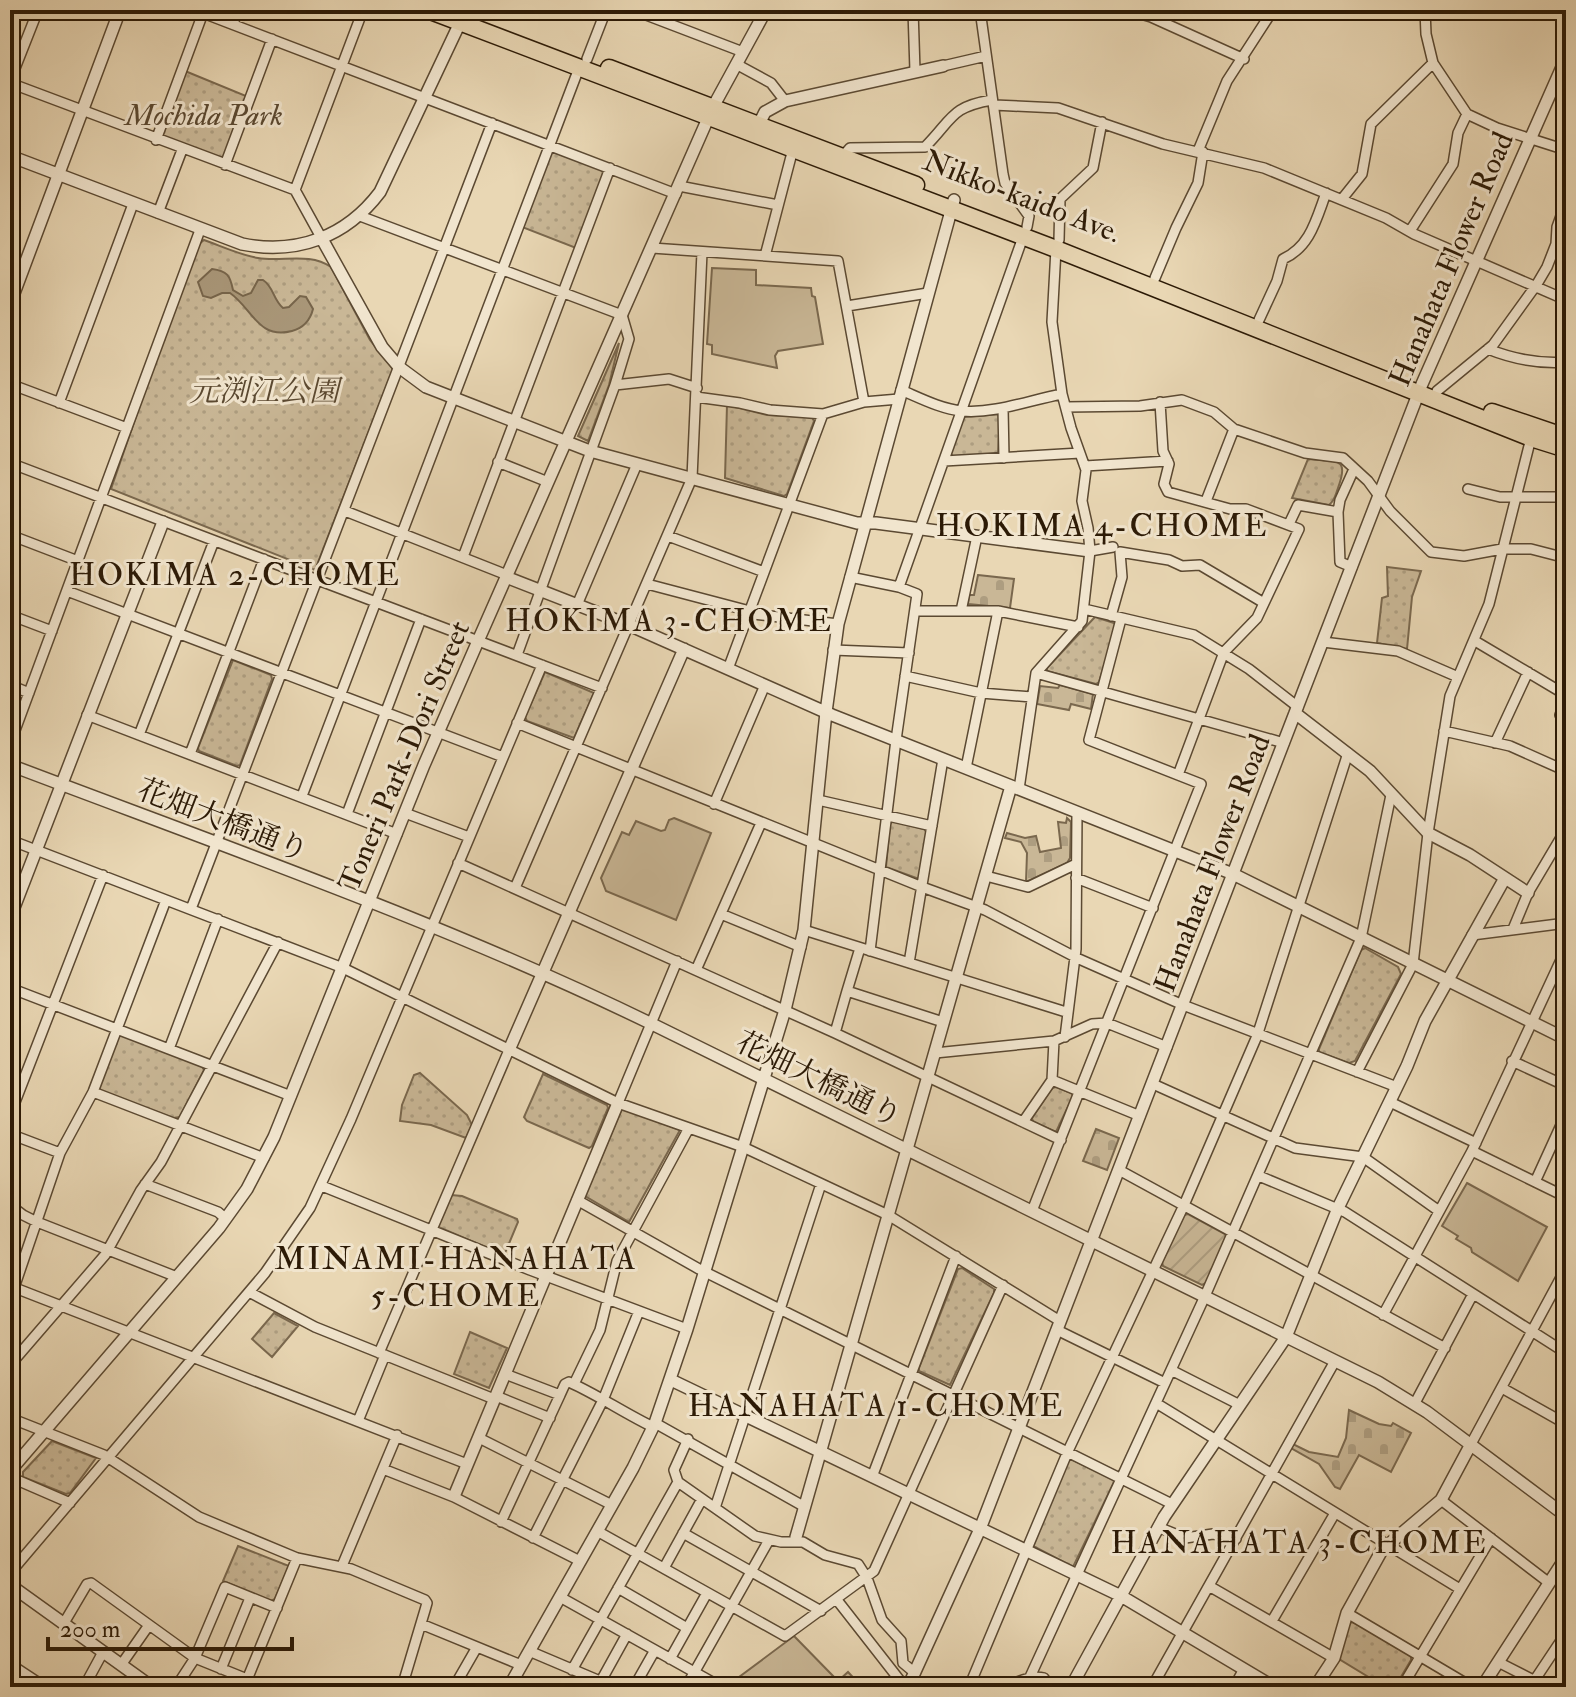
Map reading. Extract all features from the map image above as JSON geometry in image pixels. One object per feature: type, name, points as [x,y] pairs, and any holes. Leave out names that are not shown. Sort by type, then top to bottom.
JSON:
[{"type":"highway","name":"Nikko-kaido Ave.","points":[[428,10],[461,14],[711,112],[793,149],[1057,244],[1426,390],[1566,437]]},
{"type":"highway","name":"Nikko-kaido Ave.","points":[[711,112],[759,124],[843,156],[953,205]]},
{"type":"highway","name":"Nikko-kaido Ave.","points":[[1057,244],[1155,278],[1259,320],[1531,438]]},
{"type":"highway","points":[[1531,438],[1566,449]]},
{"type":"highway","points":[[1531,438],[1566,456]]},
{"type":"street","points":[[38,10],[10,82],[182,150],[295,190],[366,323],[399,367],[426,387],[590,451],[857,523],[1090,551],[1113,547]]},
{"type":"street","points":[[10,304],[120,10]]},
{"type":"street","points":[[233,24],[238,10]]},
{"type":"street","points":[[295,190],[363,10]]},
{"type":"street","points":[[302,796],[549,145],[606,10]]},
{"type":"street","points":[[633,10],[743,52]]},
{"type":"street","name":"Toneri Park-Dori Street","points":[[10,1474],[226,1219],[264,1158],[438,732],[506,576],[711,112],[766,10]]},
{"type":"street","points":[[913,10],[915,71]]},
{"type":"street","points":[[899,587],[1029,216],[1005,183],[980,10]]},
{"type":"street","points":[[1127,10],[1151,17],[1244,59]]},
{"type":"street","points":[[1155,278],[1198,183],[1201,152],[1227,81],[1273,10]]},
{"type":"street","points":[[1425,10],[1426,34],[1433,63],[1467,114],[1489,125],[1566,150]]},
{"type":"street","points":[[156,140],[199,11],[610,168],[678,190],[778,205]]},
{"type":"street","points":[[10,156],[242,244],[269,248],[295,247],[322,239],[360,216],[386,182],[461,14]]},
{"type":"street","points":[[225,165],[272,39]]},
{"type":"street","points":[[759,124],[765,112],[785,101],[986,56]]},
{"type":"street","name":"Hanahata Flower Road","points":[[907,1687],[980,1529],[1379,496],[1426,390],[1476,260],[1566,58]]},
{"type":"street","points":[[1342,199],[1362,174],[1371,124],[1433,63]]},
{"type":"street","points":[[736,64],[771,83],[785,101]]},
{"type":"street","points":[[843,156],[850,148],[925,147],[953,114],[967,105],[993,102],[1058,108],[1163,144],[1264,168],[1342,199],[1534,286],[1565,296],[1566,317]]},
{"type":"street","points":[[1410,231],[1453,164],[1458,133],[1467,114]]},
{"type":"street","points":[[796,1539],[956,977],[1015,788],[1036,673],[1082,621],[1090,551],[1082,501],[1086,474],[1062,394],[1052,322],[1060,199],[1093,168],[1102,122]]},
{"type":"street","points":[[191,909],[492,123]]},
{"type":"street","points":[[765,256],[793,149]]},
{"type":"street","points":[[158,213],[182,150]]},
{"type":"street","points":[[463,557],[610,168]]},
{"type":"street","points":[[1259,320],[1277,281],[1283,259],[1295,254],[1306,242],[1326,193]]},
{"type":"street","points":[[1426,390],[1488,349],[1547,267],[1566,202]]},
{"type":"street","points":[[59,403],[133,204]]},
{"type":"street","points":[[509,1687],[654,1425],[671,1380],[785,1010],[804,930],[838,624],[953,205]]},
{"type":"street","points":[[360,216],[622,315],[629,339],[615,385],[517,655]]},
{"type":"street","points":[[10,744],[200,230]]},
{"type":"street","points":[[652,248],[838,261],[864,402]]},
{"type":"street","points":[[515,888],[692,478],[702,252]]},
{"type":"street","points":[[847,306],[928,293]]},
{"type":"street","points":[[1488,349],[1509,357],[1548,364],[1566,362]]},
{"type":"street","points":[[615,385],[669,379],[696,392],[770,410],[823,414],[900,395],[961,411],[1003,408],[1062,394]]},
{"type":"street","points":[[10,384],[127,428]]},
{"type":"street","points":[[1066,407],[1140,406],[1182,400],[1199,405],[1214,412],[1234,429],[1305,453],[1343,458],[1368,481],[1431,552],[1464,556],[1502,549],[1531,549],[1566,558]]},
{"type":"street","points":[[1160,402],[1163,451],[1168,461],[1165,489],[1177,496],[1230,509],[1246,509],[1299,529],[1257,618],[1224,652],[1178,775]]},
{"type":"street","points":[[1003,408],[1004,458]]},
{"type":"street","points":[[728,669],[823,414]]},
{"type":"street","points":[[1206,501],[1234,429]]},
{"type":"street","points":[[1357,1072],[1413,964],[1428,833],[1450,696],[1489,604],[1531,438]]},
{"type":"street","points":[[944,461],[1080,453]]},
{"type":"street","points":[[1085,466],[1168,461]]},
{"type":"street","points":[[498,462],[548,482]]},
{"type":"street","points":[[10,463],[602,688]]},
{"type":"street","points":[[577,605],[637,464]]},
{"type":"street","points":[[1352,567],[1340,562],[1338,512],[1354,469]]},
{"type":"street","points":[[1468,489],[1500,497],[1566,497]]},
{"type":"street","points":[[1289,524],[1298,505],[1338,512]]},
{"type":"street","points":[[345,511],[629,625],[826,712],[1233,874],[1566,1039]]},
{"type":"street","points":[[10,918],[163,522]]},
{"type":"street","points":[[10,535],[78,561]]},
{"type":"street","points":[[668,536],[764,572]]},
{"type":"street","points":[[961,611],[977,536]]},
{"type":"street","points":[[139,735],[214,541]]},
{"type":"street","points":[[1032,1211],[1201,784],[1089,740],[1103,692],[1116,618],[1122,577],[1120,552],[1169,560],[1182,566],[1200,565],[1264,603]]},
{"type":"street","points":[[190,754],[264,559]]},
{"type":"street","points":[[850,577],[917,594],[870,951]]},
{"type":"street","points":[[647,584],[749,613],[838,624]]},
{"type":"street","points":[[67,591],[503,757]]},
{"type":"street","points":[[1084,609],[1184,632],[1224,652],[1370,771],[1428,833],[1470,855],[1528,893]]},
{"type":"street","points":[[915,611],[998,611],[1078,627]]},
{"type":"street","points":[[966,768],[998,611]]},
{"type":"street","points":[[10,615],[52,631]]},
{"type":"street","points":[[347,814],[421,619]]},
{"type":"street","points":[[1475,641],[1566,697],[1560,715]]},
{"type":"street","points":[[1323,642],[1398,651],[1458,677]]},
{"type":"street","points":[[358,1421],[430,1230],[684,649]]},
{"type":"street","points":[[833,650],[909,653]]},
{"type":"street","points":[[10,1573],[249,1292],[290,1240],[322,1186],[542,665]]},
{"type":"street","points":[[1495,743],[1528,672]]},
{"type":"street","points":[[1036,673],[1284,743]]},
{"type":"street","points":[[905,676],[981,693],[1032,697]]},
{"type":"street","points":[[10,685],[29,693]]},
{"type":"street","points":[[714,804],[765,685]]},
{"type":"street","points":[[87,715],[397,834]]},
{"type":"street","points":[[517,723],[977,908],[1125,979],[1257,1036],[1397,1087]]},
{"type":"street","points":[[1444,731],[1510,746],[1566,771]]},
{"type":"street","points":[[969,1687],[1068,1451],[1184,1205],[1257,1036],[1348,753]]},
{"type":"street","points":[[909,963],[943,759]]},
{"type":"street","name":"花畑大橋通り","points":[[10,765],[432,925],[544,972],[652,1024],[1205,1296],[1415,1403],[1566,1516]]},
{"type":"street","points":[[1030,1677],[1259,1176],[1361,938],[1391,795]]},
{"type":"street","points":[[818,800],[932,826]]},
{"type":"street","points":[[1065,1037],[1075,956],[1077,812]]},
{"type":"street","points":[[405,813],[469,837]]},
{"type":"street","points":[[696,970],[761,823]]},
{"type":"street","points":[[1513,929],[1528,893],[1566,829]]},
{"type":"street","points":[[10,840],[343,968],[618,1103],[743,1147],[888,1215],[1003,1285],[1058,1325],[1165,1383]]},
{"type":"street","points":[[458,863],[785,1010],[1061,1140]]},
{"type":"street","points":[[986,876],[1028,887],[1076,864]]},
{"type":"street","points":[[10,1115],[103,875]]},
{"type":"street","points":[[1076,878],[1153,908]]},
{"type":"street","points":[[1071,1687],[1172,1504],[1286,1337],[1338,1208],[1397,1087],[1425,1021],[1505,878]]},
{"type":"street","points":[[166,900],[93,1092],[60,1153],[12,1287],[467,1464]]},
{"type":"street","points":[[721,914],[801,947]]},
{"type":"street","points":[[169,1049],[218,919]]},
{"type":"street","points":[[1472,935],[1566,923]]},
{"type":"street","points":[[804,930],[1066,1012]]},
{"type":"street","points":[[10,1365],[109,1249],[145,1184],[161,1162],[278,942]]},
{"type":"street","points":[[835,1033],[860,948]]},
{"type":"street","points":[[1383,1315],[1474,1147],[1566,949]]},
{"type":"street","points":[[454,1496],[677,961]]},
{"type":"street","points":[[10,988],[291,1096]]},
{"type":"street","points":[[847,991],[943,1022]]},
{"type":"street","points":[[935,1053],[1054,1041],[1092,1024],[1107,1023],[1167,1047]]},
{"type":"street","points":[[1023,1122],[1052,1080],[1054,1041]]},
{"type":"street","points":[[1512,1061],[1566,1086]]},
{"type":"street","points":[[1052,1080],[1140,1116]]},
{"type":"street","points":[[1153,1084],[1295,1148],[1363,1157],[1439,1211]]},
{"type":"street","points":[[93,1092],[264,1158]]},
{"type":"street","points":[[1390,1102],[1566,1197]]},
{"type":"street","points":[[1535,1182],[1566,1114]]},
{"type":"street","points":[[574,1384],[600,1330],[617,1261],[689,1128]]},
{"type":"street","points":[[11,1139],[60,1153]]},
{"type":"street","points":[[1119,1170],[1445,1348]]},
{"type":"street","points":[[1259,1176],[1338,1208],[1566,1353]]},
{"type":"street","points":[[145,1184],[218,1212],[226,1219]]},
{"type":"street","points":[[715,1508],[821,1184]]},
{"type":"street","points":[[322,1186],[687,1329]]},
{"type":"street","points":[[577,1200],[705,1271],[1172,1504]]},
{"type":"street","points":[[10,1205],[37,1222],[177,1277]]},
{"type":"street","points":[[872,1477],[956,1256]]},
{"type":"street","points":[[1315,1687],[1334,1658],[1347,1613],[1386,1544],[1441,1500],[1566,1268]]},
{"type":"street","points":[[597,1531],[785,1636],[874,1571],[1003,1285]]},
{"type":"street","points":[[249,1292],[315,1327],[550,1418]]},
{"type":"street","points":[[1415,1403],[1473,1294]]},
{"type":"street","points":[[533,1538],[603,1400],[639,1311]]},
{"type":"street","points":[[1152,1687],[1335,1361]]},
{"type":"street","points":[[1171,1370],[1240,1405]]},
{"type":"street","points":[[505,1374],[560,1395]]},
{"type":"street","points":[[671,1380],[1121,1596],[1274,1687]]},
{"type":"street","points":[[501,1522],[565,1384],[574,1384],[620,1412],[688,1439],[805,1507]]},
{"type":"street","points":[[1502,1388],[1565,1421]]},
{"type":"street","points":[[1156,1403],[1460,1589]]},
{"type":"street","points":[[10,1418],[108,1458],[199,1517],[297,1558],[342,1566],[425,1600],[427,1603],[402,1687]]},
{"type":"street","points":[[342,1566],[397,1435]]},
{"type":"street","points":[[479,1438],[612,1505]]},
{"type":"street","points":[[688,1439],[674,1470],[678,1482],[739,1527],[769,1540],[796,1539],[825,1555],[858,1564],[867,1578],[882,1620],[901,1641],[903,1663],[915,1673]]},
{"type":"street","points":[[383,1469],[454,1496],[580,1561]]},
{"type":"street","points":[[10,1474],[70,1503]]},
{"type":"street","points":[[572,1670],[678,1482]]},
{"type":"street","points":[[664,1568],[702,1499]]},
{"type":"street","points":[[1441,1500],[1548,1582]]},
{"type":"street","points":[[1272,1621],[1335,1513]]},
{"type":"street","points":[[1158,1527],[1185,1538],[1213,1534],[1236,1539]]},
{"type":"street","points":[[683,1533],[821,1611]]},
{"type":"street","points":[[1402,1687],[1491,1538]]},
{"type":"street","points":[[686,1687],[769,1540]]},
{"type":"street","points":[[1482,1687],[1566,1557]]},
{"type":"street","points":[[64,1623],[87,1584],[91,1583],[195,1658],[246,1683],[297,1558]]},
{"type":"street","points":[[10,1585],[152,1687]]},
{"type":"street","points":[[1209,1586],[1334,1658]]},
{"type":"street","points":[[176,1687],[195,1658],[225,1587],[277,1608]]},
{"type":"street","points":[[618,1588],[687,1628]]},
{"type":"street","points":[[670,1659],[707,1593]]},
{"type":"street","points":[[560,1597],[721,1687]]},
{"type":"street","points":[[221,1669],[250,1598]]},
{"type":"street","points":[[837,1600],[907,1687]]},
{"type":"street","points":[[1347,1613],[1472,1687]]},
{"type":"street","points":[[421,1624],[521,1665]]},
{"type":"street","points":[[121,1665],[149,1625]]},
{"type":"street","points":[[1532,1684],[1566,1633]]},
{"type":"street","points":[[601,1681],[627,1634]]},
{"type":"street","points":[[454,1687],[477,1647]]},
{"type":"street","points":[[651,1687],[636,1683],[655,1650]]},
{"type":"street","points":[[529,1651],[614,1687]]},
{"type":"street","points":[[84,1687],[103,1652]]},
{"type":"street","points":[[1498,1662],[1532,1684],[1547,1687]]},
{"type":"street","points":[[10,1664],[45,1687]]},
{"type":"street","points":[[1234,1687],[1244,1669]]},
{"type":"street","points":[[1005,1687],[1030,1677],[1044,1678],[1048,1687]]},
{"type":"green space","name":"Mochida Park","points":[[185,71],[246,96],[224,157],[165,140],[161,134]]},
{"type":"green space","points":[[554,152],[602,170],[603,174],[576,248],[522,227],[549,155]]},
{"type":"green space","name":"元渕江公園","points":[[204,240],[251,257],[314,260],[331,267],[370,340],[393,369],[315,570],[111,489],[194,248]]},
{"type":"green space","points":[[712,268],[756,270],[756,285],[811,288],[823,344],[778,351],[775,356],[777,368],[712,354],[712,345],[707,344]]},
{"type":"green space","points":[[619,343],[609,385],[588,441],[578,436]]},
{"type":"green space","points":[[727,405],[767,415],[812,417],[814,421],[784,496],[725,478]]},
{"type":"green space","points":[[1000,414],[998,454],[954,457],[950,454],[964,417]]},
{"type":"green space","points":[[1308,459],[1333,461],[1341,466],[1335,498],[1329,505],[1292,498]]},
{"type":"green space","points":[[1387,567],[1421,571],[1412,597],[1407,649],[1377,643],[1382,598],[1388,596]]},
{"type":"green space","points":[[978,575],[1014,579],[1010,608],[968,604],[969,595],[974,595]]},
{"type":"green space","points":[[1095,617],[1116,626],[1099,682],[1096,684],[1047,671],[1047,668]]},
{"type":"green space","points":[[233,660],[271,675],[272,679],[240,765],[237,766],[198,748]]},
{"type":"green space","points":[[545,672],[594,693],[574,738],[527,721],[525,717]]},
{"type":"green space","points":[[1060,685],[1093,694],[1091,709],[1071,704],[1069,710],[1037,704],[1040,686],[1058,688]]},
{"type":"green space","points":[[674,818],[711,833],[676,920],[606,891],[601,878],[622,832],[629,835],[636,821],[665,830],[669,820]]},
{"type":"green space","points":[[1067,818],[1071,822],[1070,858],[1067,863],[1026,882],[1027,853],[1021,842],[1005,838],[1007,833],[1025,838],[1036,836],[1040,852],[1061,848],[1058,822],[1066,823]]},
{"type":"green space","points":[[893,821],[924,829],[927,833],[919,879],[886,867],[890,824]]},
{"type":"green space","points":[[1365,948],[1398,967],[1401,974],[1355,1061],[1349,1063],[1319,1052],[1319,1049],[1361,950]]},
{"type":"green space","points":[[118,1036],[202,1066],[204,1070],[180,1117],[173,1118],[101,1091],[99,1086]]},
{"type":"green space","points":[[420,1073],[467,1115],[472,1125],[466,1138],[431,1125],[400,1121],[402,1105],[414,1075]]},
{"type":"green space","points":[[543,1074],[607,1105],[589,1148],[524,1117]]},
{"type":"green space","points":[[1052,1088],[1073,1096],[1056,1132],[1033,1122],[1032,1118]]},
{"type":"green space","points":[[622,1108],[680,1130],[629,1222],[585,1196]]},
{"type":"green space","points":[[1096,1129],[1119,1138],[1107,1170],[1083,1161]]},
{"type":"green space","points":[[1467,1183],[1547,1227],[1518,1281],[1472,1252],[1471,1248],[1456,1239],[1458,1236],[1442,1226]]},
{"type":"green space","points":[[451,1195],[462,1196],[517,1219],[505,1253],[436,1226]]},
{"type":"green space","points":[[1188,1214],[1226,1237],[1206,1283],[1202,1285],[1163,1266],[1162,1262],[1184,1215]]},
{"type":"green space","points":[[962,1268],[994,1289],[994,1293],[950,1385],[919,1371],[919,1368],[958,1269]]},
{"type":"green space","points":[[274,1313],[298,1326],[272,1357],[252,1339]]},
{"type":"green space","points":[[470,1332],[507,1348],[489,1388],[454,1374]]},
{"type":"green space","points":[[1349,1410],[1379,1424],[1391,1426],[1393,1423],[1411,1433],[1391,1472],[1359,1455],[1340,1489],[1335,1487],[1319,1464],[1291,1448],[1293,1444],[1309,1452],[1338,1457],[1346,1438]]},
{"type":"green space","points":[[52,1441],[96,1458],[70,1493],[23,1477],[23,1472]]},
{"type":"green space","points":[[1071,1459],[1114,1482],[1073,1567],[1033,1546]]},
{"type":"green space","points":[[238,1546],[289,1566],[275,1599],[271,1601],[223,1581]]},
{"type":"green space","points":[[1353,1622],[1411,1656],[1395,1687],[1385,1687],[1339,1659],[1349,1623]]},
{"type":"green space","points":[[794,1636],[838,1681],[848,1672],[862,1687],[737,1687],[731,1683]]},
{"type":"shaded area","points":[[212,269],[227,275],[233,290],[243,296],[251,293],[258,280],[263,280],[283,308],[289,307],[300,296],[306,297],[313,309],[310,317],[296,330],[271,331],[256,321],[230,293],[211,298],[203,296],[198,282]]},
{"type":"district","name":"HOKIMA 4-CHOME","points":[[1102,525]]},
{"type":"district","name":"HOKIMA 2-CHOME","points":[[235,574]]},
{"type":"district","name":"HOKIMA 3-CHOME","points":[[669,620]]},
{"type":"district","name":"MINAMI-HANAHATA 5-CHOME","points":[[456,1276]]},
{"type":"district","name":"HANAHATA 1-CHOME","points":[[876,1405]]},
{"type":"district","name":"HANAHATA 3-CHOME","points":[[1299,1542]]}]
